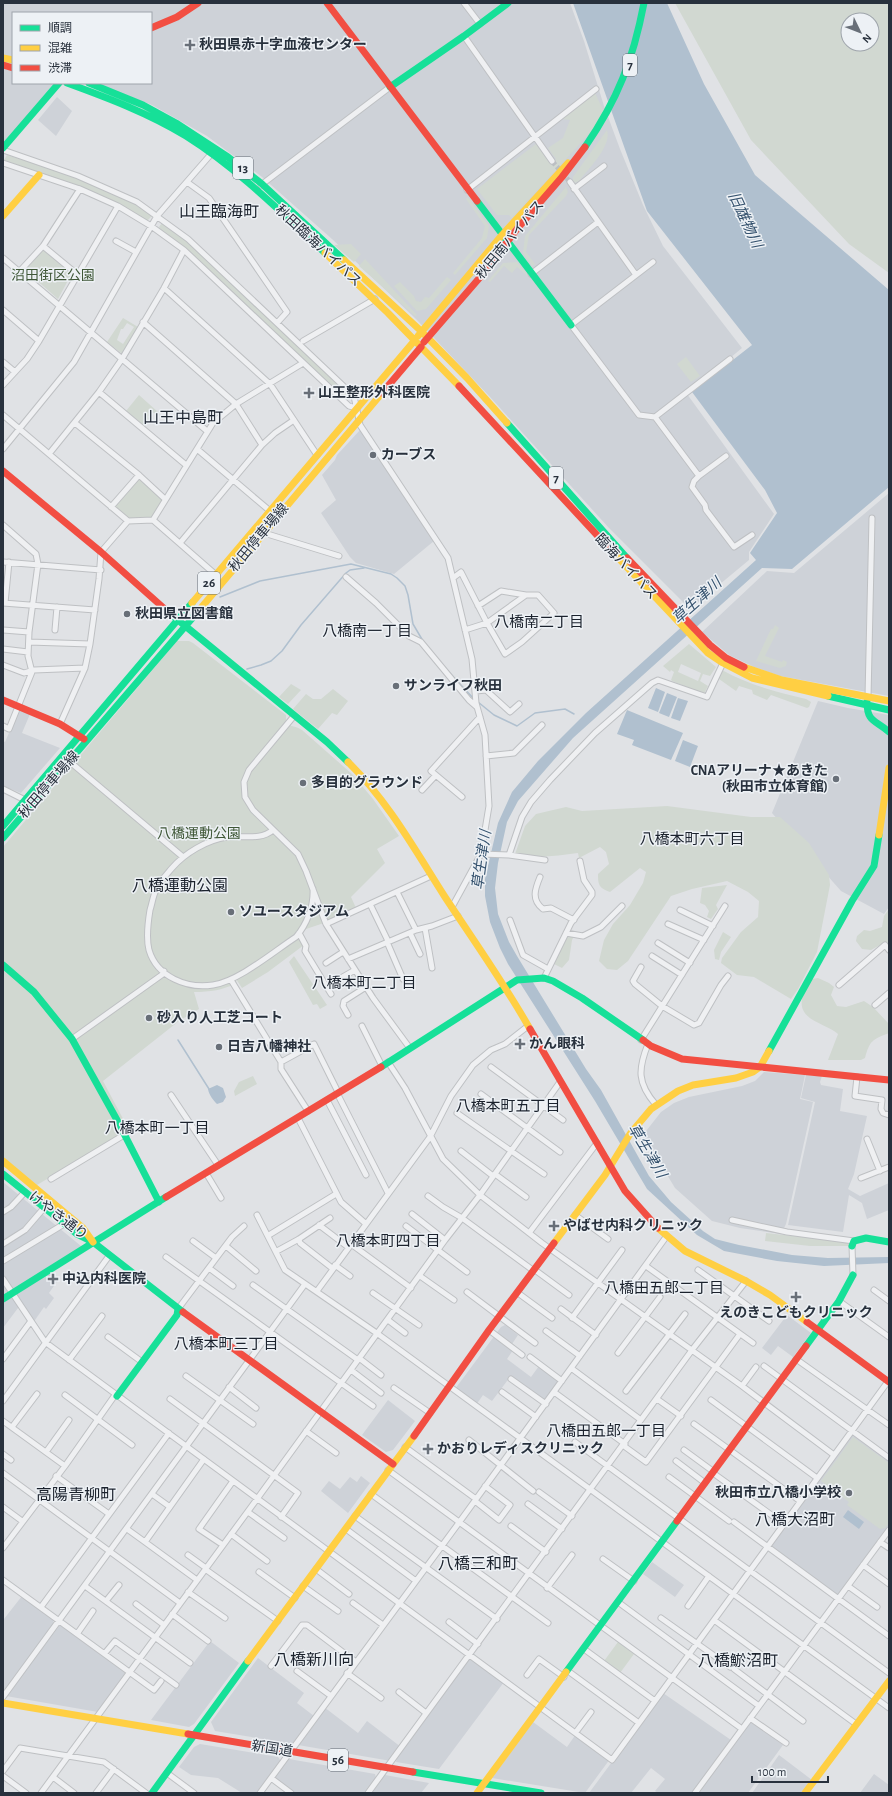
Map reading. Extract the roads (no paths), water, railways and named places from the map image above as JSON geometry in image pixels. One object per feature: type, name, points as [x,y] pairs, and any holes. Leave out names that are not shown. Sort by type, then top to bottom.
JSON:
[{"type":"main road","points":[[327,3],[467,190],[571,325]]},
{"type":"main road","points":[[390,87],[464,36],[508,3]]},
{"type":"main road","name":"秋田南バイパス","points":[[421,347],[508,243],[516,231],[572,166],[603,122],[620,92],[633,56],[644,3]]},
{"type":"main road","points":[[152,28],[177,18],[194,4]]},
{"type":"main road","points":[[3,149],[58,84]]},
{"type":"main road","name":"秋田臨海バイパス","points":[[70,84],[139,111],[187,137],[212,153],[256,189],[375,299],[415,340]]},
{"type":"main road","name":"秋田臨海バイパス","points":[[92,84],[144,105],[176,123],[228,157],[262,184],[428,338]]},
{"type":"main road","name":"秋田南バイパス","points":[[415,340],[502,236],[597,131]]},
{"type":"main road","points":[[3,216],[39,175]]},
{"type":"main road","name":"臨海バイパス","points":[[428,338],[514,429],[681,621]]},
{"type":"main road","name":"臨海バイパス","points":[[415,340],[681,621],[708,653],[745,675],[768,683],[889,710]]},
{"type":"main road","name":"秋田停車場線","points":[[3,826],[415,340]]},
{"type":"main road","name":"秋田停車場線","points":[[3,838],[421,347]]},
{"type":"main road","points":[[3,471],[101,552],[184,626],[327,742],[376,792],[458,916],[508,985],[528,1026],[560,1082],[625,1191],[640,1211],[666,1237],[700,1260],[746,1281],[782,1304],[887,1383]]},
{"type":"main road","name":"臨海バイパス","points":[[695,636],[726,658],[751,670],[782,680],[889,701]]},
{"type":"main road","points":[[868,697],[868,718],[884,727],[889,732]]},
{"type":"main road","points":[[3,700],[60,724],[86,741]]},
{"type":"main road","points":[[152,1793],[346,1529],[489,1330],[605,1175],[618,1151],[632,1132],[656,1105],[671,1093],[693,1085],[742,1077],[754,1072],[760,1067],[852,901],[874,866],[889,768]]},
{"type":"main road","points":[[3,965],[34,992],[72,1039],[159,1202]]},
{"type":"main road","points":[[3,1299],[206,1172],[298,1118],[517,980],[534,977],[544,978],[582,998],[641,1040],[671,1056],[688,1060],[813,1071],[889,1080]]},
{"type":"main road","name":"けやき通り","points":[[3,1161],[83,1228],[93,1242]]},
{"type":"main road","name":"けやき通り","points":[[4,1176],[77,1234],[93,1242]]},
{"type":"main road","points":[[853,1244],[866,1238],[889,1242]]},
{"type":"main road","points":[[93,1242],[178,1309],[393,1464]]},
{"type":"main road","points":[[477,1793],[839,1301],[853,1275]]},
{"type":"main road","points":[[116,1395],[178,1315],[178,1309]]},
{"type":"main road","points":[[805,1793],[889,1681]]},
{"type":"main road","name":"新国道","points":[[3,1703],[540,1793]]},
{"type":"street","points":[[464,3],[480,24]]},
{"type":"street","points":[[464,36],[552,161]]},
{"type":"street","points":[[256,189],[390,87]]},
{"type":"street","points":[[467,190],[596,89]]},
{"type":"street","points":[[3,149],[78,176],[118,193],[137,202],[157,216],[188,239],[354,396],[358,420],[448,558],[472,659],[477,703],[485,735],[489,806],[482,854],[452,907]]},
{"type":"street","points":[[3,449],[74,362],[157,216],[212,153]]},
{"type":"street","points":[[3,163],[80,189],[118,206],[152,226],[184,250],[349,406],[356,408]]},
{"type":"street","points":[[574,189],[604,166]]},
{"type":"street","points":[[187,182],[209,198],[287,312],[277,324]]},
{"type":"street","points":[[570,182],[636,275]]},
{"type":"street","points":[[19,272],[43,246],[80,189]]},
{"type":"street","points":[[3,385],[39,341],[61,306],[118,206]]},
{"type":"street","points":[[531,274],[598,222]]},
{"type":"street","points":[[116,241],[136,252]]},
{"type":"street","points":[[43,246],[78,275]]},
{"type":"street","points":[[49,454],[99,392],[122,359],[164,288],[184,250]]},
{"type":"street","points":[[3,258],[207,431]]},
{"type":"street","points":[[653,262],[571,325],[639,415],[654,417],[730,359]]},
{"type":"street","points":[[164,288],[270,384],[317,455]]},
{"type":"street","points":[[303,341],[375,299]]},
{"type":"street","points":[[3,310],[39,341]]},
{"type":"street","points":[[143,322],[236,404],[262,445]]},
{"type":"street","points":[[3,362],[15,372]]},
{"type":"street","points":[[153,520],[207,431],[221,415],[236,404],[303,363]]},
{"type":"street","points":[[99,392],[186,465]]},
{"type":"street","points":[[3,415],[128,521],[153,520],[216,575]]},
{"type":"street","points":[[654,417],[699,476]]},
{"type":"street","points":[[180,543],[262,445],[275,433],[294,420]]},
{"type":"street","points":[[75,423],[139,475],[165,499]]},
{"type":"street","points":[[196,449],[270,511]]},
{"type":"street","points":[[726,456],[699,476],[694,481],[692,487],[705,505],[706,510],[734,548],[752,535]]},
{"type":"street","points":[[111,507],[139,475]]},
{"type":"street","points":[[868,697],[872,518]]},
{"type":"street","points":[[60,724],[85,668],[101,570],[101,552],[128,521]]},
{"type":"street","points":[[3,525],[36,554],[38,564],[29,632],[28,652],[32,672],[9,729],[3,726]]},
{"type":"street","points":[[264,533],[339,556]]},
{"type":"street","points":[[3,562],[101,570]]},
{"type":"street","points":[[9,562],[4,603],[95,610]]},
{"type":"street","points":[[453,578],[461,572],[486,624],[505,654],[522,642],[554,613],[538,595],[526,595],[501,591],[478,606]]},
{"type":"street","points":[[346,577],[376,603],[409,636],[421,642],[469,700],[477,703]]},
{"type":"street","points":[[465,630],[486,624],[526,595]]},
{"type":"street","points":[[55,630],[57,607]]},
{"type":"street","points":[[3,630],[29,632]]},
{"type":"street","points":[[29,642],[90,644]]},
{"type":"street","points":[[3,649],[28,652]]},
{"type":"street","points":[[509,855],[522,817],[531,802],[595,733],[652,683],[658,680],[707,697],[723,663]]},
{"type":"street","points":[[3,665],[24,673],[32,672],[34,670],[85,668]]},
{"type":"street","points":[[476,691],[486,690],[510,712],[518,704]]},
{"type":"street","points":[[294,716],[249,770],[244,782],[244,794],[247,802],[298,854],[326,924],[366,987],[409,1047]]},
{"type":"street","points":[[462,797],[431,771],[480,717]]},
{"type":"street","points":[[486,756],[514,753],[542,725]]},
{"type":"street","points":[[69,761],[183,857]]},
{"type":"street","points":[[422,790],[436,775]]},
{"type":"street","points":[[3,789],[25,800]]},
{"type":"street","points":[[274,830],[263,836],[225,837],[194,849],[183,857],[156,890],[149,918],[150,950],[156,962],[173,979],[193,986],[212,985],[231,980],[299,933],[312,906],[313,890]]},
{"type":"street","points":[[482,854],[503,854],[545,860]]},
{"type":"street","points":[[544,978],[566,933],[592,895],[592,892],[584,880],[580,861]]},
{"type":"street","points":[[326,924],[431,876]]},
{"type":"street","points":[[540,877],[534,894],[536,904],[543,909],[551,908],[574,920]]},
{"type":"street","points":[[397,892],[416,930]]},
{"type":"street","points":[[370,904],[403,979]]},
{"type":"street","points":[[566,933],[583,936],[600,928],[622,906]]},
{"type":"street","points":[[641,1040],[725,906]]},
{"type":"street","points":[[680,910],[713,926]]},
{"type":"street","points":[[348,959],[416,930],[458,916]]},
{"type":"street","points":[[510,920],[523,954],[548,969]]},
{"type":"street","points":[[668,924],[704,940]]},
{"type":"street","points":[[425,928],[432,968]]},
{"type":"street","points":[[299,933],[306,946],[305,951],[331,994]]},
{"type":"street","points":[[410,933],[420,954]]},
{"type":"street","points":[[658,942],[690,963]]},
{"type":"street","points":[[839,985],[885,945],[889,950]]},
{"type":"street","points":[[326,963],[343,952]]},
{"type":"street","points":[[652,956],[682,975]]},
{"type":"street","points":[[641,967],[634,981],[662,1006],[697,1025],[728,976]]},
{"type":"street","points":[[332,983],[355,970]]},
{"type":"street","points":[[72,1039],[163,974],[164,971]]},
{"type":"street","points":[[231,980],[281,1062],[281,1068],[308,1111]]},
{"type":"street","points":[[348,1015],[343,1006],[344,1002],[366,987]]},
{"type":"street","points":[[876,1005],[889,993]]},
{"type":"street","points":[[362,1026],[385,1064],[405,1088],[430,1137],[448,1166],[480,1195],[529,1233],[742,1386],[834,1455]]},
{"type":"street","points":[[317,1291],[349,1245],[430,1137],[451,1096],[473,1066],[491,1050],[505,1044],[528,1026]]},
{"type":"street","points":[[281,1062],[314,1044],[388,1193]]},
{"type":"street","points":[[648,1044],[640,1067],[641,1075],[645,1090],[656,1105]]},
{"type":"street","points":[[491,1067],[563,1120]]},
{"type":"street","points":[[857,1077],[855,1096],[882,1100],[882,1113],[889,1115]]},
{"type":"street","points":[[41,1793],[258,1499],[320,1410],[378,1334],[445,1240],[480,1195],[560,1082]]},
{"type":"street","points":[[481,1094],[560,1152]]},
{"type":"street","points":[[172,1095],[218,1165]]},
{"type":"street","points":[[327,1100],[366,1175]]},
{"type":"street","points":[[457,1112],[544,1174]]},
{"type":"street","points":[[298,1118],[336,1194],[348,1210],[365,1224]]},
{"type":"street","points":[[51,1179],[124,1135]]},
{"type":"street","points":[[868,1139],[880,1171]]},
{"type":"street","points":[[529,1233],[597,1143]]},
{"type":"street","points":[[461,1151],[526,1197]]},
{"type":"street","points":[[861,1178],[889,1167]]},
{"type":"street","points":[[4,1176],[12,1169]]},
{"type":"street","points":[[206,1172],[221,1198]]},
{"type":"street","points":[[3,1212],[11,1207],[25,1192]]},
{"type":"street","points":[[268,1235],[336,1194]]},
{"type":"street","points":[[428,1196],[462,1218],[569,1295]]},
{"type":"street","points":[[3,1244],[25,1230],[50,1201]]},
{"type":"street","points":[[412,1214],[445,1240]]},
{"type":"street","points":[[257,1215],[277,1251],[285,1270],[317,1291],[450,1386],[520,1439],[889,1708]]},
{"type":"street","points":[[575,1215],[608,1239]]},
{"type":"street","points":[[277,1251],[299,1239],[330,1218]]},
{"type":"street","points":[[732,1220],[853,1244],[853,1275]]},
{"type":"street","points":[[3,1261],[64,1224]]},
{"type":"street","points":[[320,1225],[411,1288]]},
{"type":"street","points":[[178,1309],[216,1258],[244,1226]]},
{"type":"street","points":[[406,1226],[467,1272]]},
{"type":"street","points":[[260,1793],[546,1404],[666,1237]]},
{"type":"street","points":[[299,1239],[300,1242],[333,1267],[350,1276]]},
{"type":"street","points":[[193,1242],[216,1258]]},
{"type":"street","points":[[226,1246],[256,1271]]},
{"type":"street","points":[[572,1318],[622,1250]]},
{"type":"street","points":[[3,1401],[109,1256]]},
{"type":"street","points":[[166,1258],[342,1382],[373,1406]]},
{"type":"street","points":[[646,1266],[753,1343]]},
{"type":"street","points":[[209,1268],[232,1286]]},
{"type":"street","points":[[698,1270],[769,1321]]},
{"type":"street","points":[[420,1276],[454,1300]]},
{"type":"street","points":[[3,1279],[46,1342],[281,1517],[330,1550],[542,1706],[612,1760],[887,1383]]},
{"type":"street","points":[[368,1793],[546,1552],[692,1350],[746,1281]]},
{"type":"street","points":[[3,1697],[305,1284]]},
{"type":"street","points":[[253,1285],[288,1308],[381,1375]]},
{"type":"street","points":[[874,1290],[889,1302]]},
{"type":"street","points":[[466,1292],[535,1343]]},
{"type":"street","points":[[373,1293],[419,1325]]},
{"type":"street","points":[[518,1293],[552,1318]]},
{"type":"street","points":[[618,1353],[660,1297]]},
{"type":"street","points":[[839,1301],[889,1337]]},
{"type":"street","points":[[561,1309],[596,1335]]},
{"type":"street","points":[[626,1392],[669,1333],[685,1314]]},
{"type":"street","points":[[69,1360],[102,1316]]},
{"type":"street","points":[[388,1320],[405,1333]]},
{"type":"street","points":[[3,1359],[31,1321]]},
{"type":"street","points":[[489,1330],[522,1355]]},
{"type":"street","points":[[546,1331],[580,1356]]},
{"type":"street","points":[[554,1392],[646,1462],[740,1334]]},
{"type":"street","points":[[108,1337],[142,1362]]},
{"type":"street","points":[[530,1357],[562,1381]]},
{"type":"street","points":[[796,1359],[889,1425]]},
{"type":"street","points":[[742,1386],[756,1366]]},
{"type":"street","points":[[764,1366],[889,1458]]},
{"type":"street","points":[[571,1368],[641,1420]]},
{"type":"street","points":[[351,1370],[382,1393]]},
{"type":"street","points":[[186,1376],[253,1424]]},
{"type":"street","points":[[512,1379],[546,1404]]},
{"type":"street","points":[[887,1383],[889,1391]]},
{"type":"street","points":[[229,1387],[256,1408]]},
{"type":"street","points":[[394,1388],[430,1413]]},
{"type":"street","points":[[502,1392],[536,1417]]},
{"type":"street","points":[[12,1427],[37,1394]]},
{"type":"street","points":[[65,1395],[132,1445]]},
{"type":"street","points":[[3,1548],[116,1395]]},
{"type":"street","points":[[170,1399],[298,1493],[281,1517]]},
{"type":"street","points":[[657,1399],[680,1416]]},
{"type":"street","points":[[712,1400],[746,1427],[817,1478]]},
{"type":"street","points":[[46,1452],[69,1420]]},
{"type":"street","points":[[3,1421],[65,1466]]},
{"type":"street","points":[[694,1424],[800,1502]]},
{"type":"street","points":[[306,1431],[336,1453]]},
{"type":"street","points":[[42,1607],[169,1433]]},
{"type":"street","points":[[469,1440],[533,1491]]},
{"type":"street","points":[[575,1442],[889,1672]]},
{"type":"street","points":[[405,1447],[500,1520],[510,1505],[485,1486]]},
{"type":"street","points":[[684,1450],[784,1524]]},
{"type":"street","points":[[3,1454],[11,1460]]},
{"type":"street","points":[[145,1542],[204,1459]]},
{"type":"street","points":[[676,1461],[705,1483]]},
{"type":"street","points":[[388,1470],[458,1524],[742,1729]]},
{"type":"street","points":[[3,1473],[180,1603]]},
{"type":"street","points":[[56,1476],[109,1514]]},
{"type":"street","points":[[669,1477],[889,1636]]},
{"type":"street","points":[[223,1545],[199,1529],[233,1480]]},
{"type":"street","points":[[539,1492],[572,1516]]},
{"type":"street","points":[[152,1494],[170,1507]]},
{"type":"street","points":[[371,1494],[548,1623]]},
{"type":"street","points":[[528,1504],[562,1529]]},
{"type":"street","points":[[3,1507],[22,1521]]},
{"type":"street","points":[[248,1512],[284,1538]]},
{"type":"street","points":[[355,1516],[497,1618]]},
{"type":"street","points":[[511,1526],[546,1552]]},
{"type":"street","points":[[127,1529],[197,1580]]},
{"type":"street","points":[[346,1529],[416,1581]]},
{"type":"street","points":[[695,1793],[889,1530]]},
{"type":"street","points":[[231,1534],[268,1561]]},
{"type":"street","points":[[880,1542],[889,1548]]},
{"type":"street","points":[[188,1555],[278,1621]]},
{"type":"street","points":[[547,1588],[572,1555]]},
{"type":"street","points":[[602,1558],[634,1581]]},
{"type":"street","points":[[863,1565],[889,1584]]},
{"type":"street","points":[[316,1570],[350,1594]]},
{"type":"street","points":[[259,1572],[294,1598]]},
{"type":"street","points":[[688,1606],[709,1576]]},
{"type":"street","points":[[3,1580],[154,1690],[161,1681]]},
{"type":"street","points":[[106,1602],[119,1585]]},
{"type":"street","points":[[85,1586],[190,1662]]},
{"type":"street","points":[[303,1586],[338,1611]]},
{"type":"street","points":[[848,1586],[877,1607]]},
{"type":"street","points":[[188,1592],[225,1618]]},
{"type":"street","points":[[353,1602],[383,1625]]},
{"type":"street","points":[[618,1602],[759,1706]]},
{"type":"street","points":[[136,1604],[164,1625]]},
{"type":"street","points":[[77,1634],[93,1612]]},
{"type":"street","points":[[172,1614],[208,1641]]},
{"type":"street","points":[[661,1618],[732,1668],[803,1721]]},
{"type":"street","points":[[714,1620],[856,1724]]},
{"type":"street","points":[[449,1622],[478,1644]]},
{"type":"street","points":[[271,1666],[302,1625],[307,1624],[356,1662]]},
{"type":"street","points":[[105,1653],[115,1641],[176,1685]]},
{"type":"street","points":[[584,1649],[655,1700]]},
{"type":"street","points":[[527,1676],[539,1659],[566,1674],[639,1724]]},
{"type":"street","points":[[297,1671],[331,1696]]},
{"type":"street","points":[[347,1674],[381,1698]]},
{"type":"street","points":[[399,1692],[426,1713]]},
{"type":"street","points":[[576,1732],[591,1712]]},
{"type":"street","points":[[750,1718],[786,1743]]},
{"type":"street","points":[[3,1771],[20,1748],[104,1762],[146,1793]]},
{"type":"street","points":[[98,1792],[114,1770]]},
{"type":"street","points":[[167,1773],[194,1793]]},
{"type":"street","points":[[3,1776],[26,1793]]},
{"type":"street","points":[[53,1777],[74,1793]]},
{"type":"street","points":[[271,1778],[291,1793]]},
{"type":"water","name":"旧雄物川","points":[[573,3],[667,3],[704,84],[755,175],[889,290],[889,487],[792,569],[762,568],[573,738],[518,801],[507,822],[498,863],[495,888],[498,914],[509,942],[517,956],[586,1069],[601,1090],[649,1176],[671,1202],[703,1231],[715,1239],[792,1255],[828,1258],[889,1257],[889,1263],[824,1266],[777,1261],[724,1251],[697,1235],[647,1189],[595,1101],[508,964],[490,922],[485,896],[485,879],[498,823],[512,792],[538,761],[586,713],[756,560],[750,553],[777,513],[765,490],[692,392],[752,345],[647,211]]},
{"type":"water","points":[[656,688],[665,692],[658,712],[648,708]]},
{"type":"water","points":[[667,693],[677,697],[669,717],[659,713]]},
{"type":"water","points":[[678,698],[688,701],[680,721],[671,718]]},
{"type":"water","points":[[627,710],[683,733],[671,760],[632,745],[634,740],[617,734]]},
{"type":"water","points":[[683,740],[698,746],[690,767],[675,761]]},
{"type":"water","points":[[217,1085],[223,1088],[226,1097],[223,1102],[217,1104],[211,1097],[208,1089]]},
{"type":"water","points":[[848,1510],[864,1522],[859,1529],[843,1517]]},
{"type":"waterway","points":[[220,597],[260,581],[351,564],[391,574],[405,586],[413,624],[423,641]]},
{"type":"waterway","points":[[247,669],[271,661],[282,651],[301,625],[346,573],[350,570],[364,568]]},
{"type":"waterway","points":[[446,669],[475,700]]},
{"type":"waterway","points":[[478,702],[494,715],[517,726],[535,713],[565,709],[574,714]]},
{"type":"waterway","points":[[178,1040],[209,1089]]},
{"type":"tunnel","points":[[552,161],[570,182]]},
{"type":"place","name":"秋田県赤十字血液センター","points":[[190,45]]},
{"type":"place","name":"山王整形外科医院","points":[[309,393]]},
{"type":"place","name":"カーブス","points":[[373,455]]},
{"type":"place","name":"秋田県立図書館","points":[[127,614]]},
{"type":"place","name":"サンライフ秋田","points":[[396,686]]},
{"type":"place","name":"CNAアリーナ★あきた (秋田市立体育館)","points":[[836,779]]},
{"type":"place","name":"多目的グラウンド","points":[[303,783]]},
{"type":"place","name":"ソユースタジアム","points":[[231,912]]},
{"type":"place","name":"砂入り人工芝コート","points":[[149,1018]]},
{"type":"place","name":"かん眼科","points":[[520,1044]]},
{"type":"place","name":"日吉八幡神社","points":[[219,1047]]},
{"type":"place","name":"やばせ内科クリニック","points":[[554,1226]]},
{"type":"place","name":"中込内科医院","points":[[53,1279]]},
{"type":"place","name":"えのきこどもクリニック","points":[[796,1297]]},
{"type":"place","name":"かおりレディスクリニック","points":[[428,1449]]},
{"type":"place","name":"秋田市立八橋小学校","points":[[849,1493]]},
{"type":"district","name":"山王臨海町","points":[[219,212]]},
{"type":"district","name":"山王中島町","points":[[183,418]]},
{"type":"district","name":"八橋南二丁目","points":[[539,622]]},
{"type":"district","name":"八橋南一丁目","points":[[367,631]]},
{"type":"district","name":"八橋本町六丁目","points":[[692,839]]},
{"type":"district","name":"八橋運動公園","points":[[180,886]]},
{"type":"district","name":"八橋本町二丁目","points":[[364,983]]},
{"type":"district","name":"八橋本町五丁目","points":[[508,1106]]},
{"type":"district","name":"八橋本町一丁目","points":[[157,1128]]},
{"type":"district","name":"八橋本町四丁目","points":[[388,1241]]},
{"type":"district","name":"八橋田五郎二丁目","points":[[664,1288]]},
{"type":"district","name":"八橋本町三丁目","points":[[226,1344]]},
{"type":"district","name":"八橋田五郎一丁目","points":[[606,1431]]},
{"type":"district","name":"高陽青柳町","points":[[76,1495]]},
{"type":"district","name":"八橋大沼町","points":[[795,1520]]},
{"type":"district","name":"八橋三和町","points":[[478,1564]]},
{"type":"district","name":"八橋新川向","points":[[314,1660]]},
{"type":"district","name":"八橋鯲沼町","points":[[738,1661]]},
{"type":"park label","name":"沼田街区公園","points":[[53,276]]},
{"type":"water label","name":"草生津川","points":[[697,601]]},
{"type":"water label","name":"草生津川","points":[[482,860]]},
{"type":"water label","name":"草生津川","points":[[647,1151]]}]
